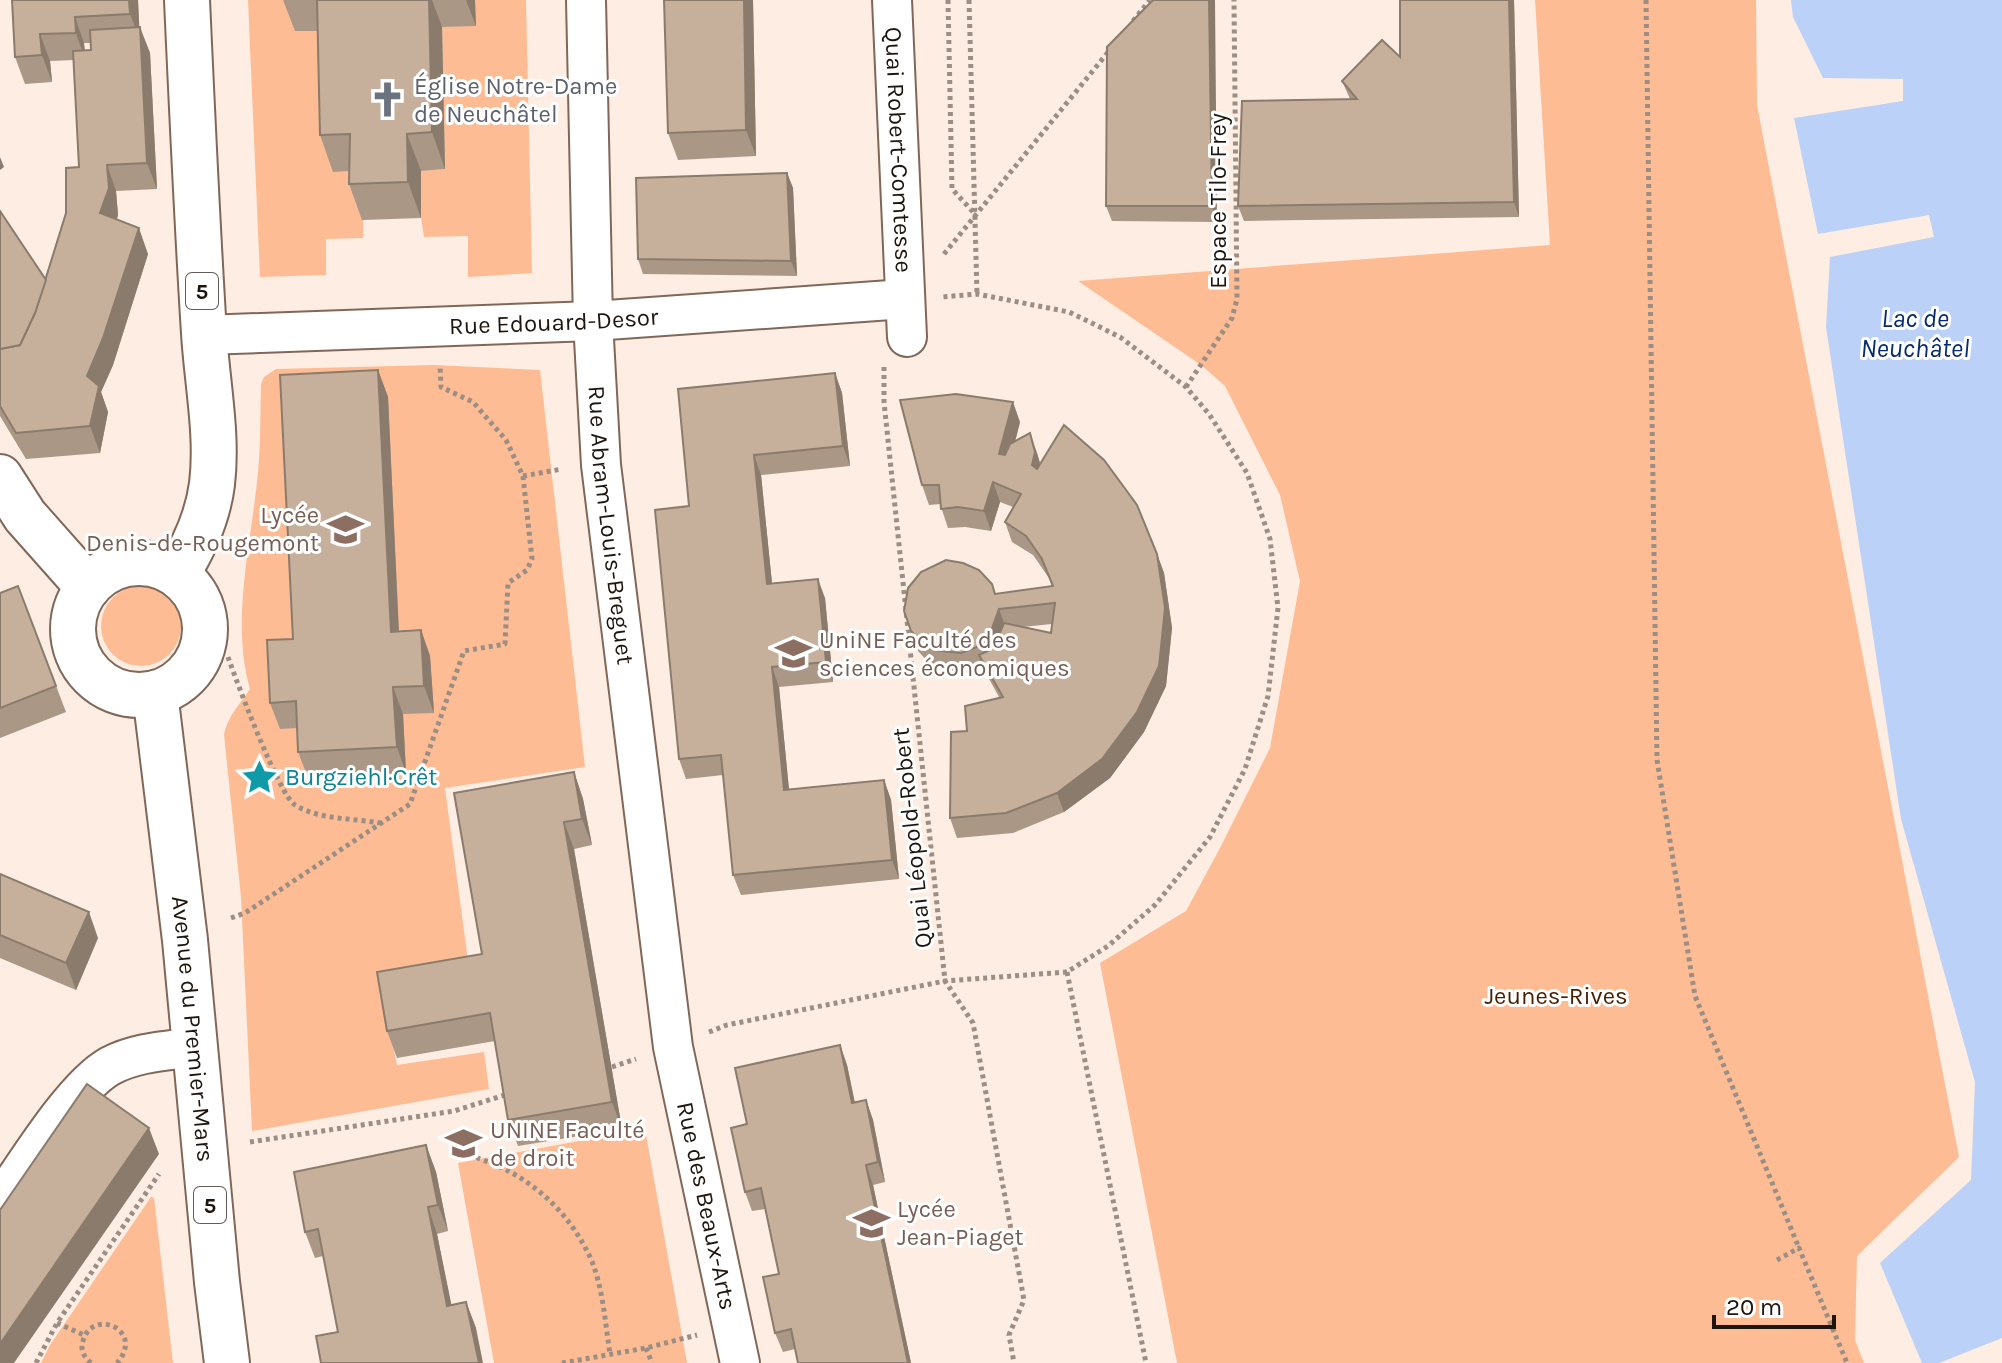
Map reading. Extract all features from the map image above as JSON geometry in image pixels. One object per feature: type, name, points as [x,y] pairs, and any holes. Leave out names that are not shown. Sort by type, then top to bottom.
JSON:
[{"type":"main road","name":"5","points":[[177,574],[204,519],[212,485],[213,439],[204,335],[187,0]]},
{"type":"main road","points":[[0,477],[25,516],[88,587]]},
{"type":"main road","points":[[139,562],[159,565],[177,574],[192,589],[202,608],[205,629],[202,650],[191,669],[176,684],[155,693],[140,695],[115,690],[94,678],[83,665],[72,634],[78,601],[88,587],[102,574],[120,565],[139,562]]},
{"type":"main road","name":"Avenue du Premier-Mars","points":[[155,693],[177,863],[227,1363]]},
{"type":"street","name":"Rue Abram-Louis-Breguet","points":[[586,0],[593,321],[601,465],[673,1047]]},
{"type":"street","name":"Quai Robert-Comtesse","points":[[892,0],[905,299],[895,349]]},
{"type":"street","name":"Rue Edouard-Desor","points":[[204,335],[593,321],[905,299]]},
{"type":"street","points":[[0,1202],[84,1087],[108,1067],[142,1054],[195,1047]]},
{"type":"street","name":"Rue des Beaux-Arts","points":[[673,1047],[740,1363]]},
{"type":"path","points":[[948,0],[952,189],[976,215]]},
{"type":"path","points":[[612,1067],[727,1025],[945,981],[1067,972],[1108,946],[1155,905],[1210,837],[1245,769],[1268,696],[1278,608],[1270,539],[1247,473],[1209,414],[1186,387],[1120,337],[1069,312],[977,294],[969,0]]},
{"type":"path","points":[[1131,24],[1150,0]]},
{"type":"path","name":"Espace Tilo-Frey","points":[[1186,387],[1232,318],[1237,299],[1234,0]]},
{"type":"path","points":[[1646,0],[1657,760],[1695,996],[1847,1363]]},
{"type":"path","points":[[905,299],[1112,48]]},
{"type":"path","name":"Quai Léopold-Robert","points":[[895,349],[884,402],[945,981],[973,1023],[1024,1300],[1009,1335],[1014,1363]]},
{"type":"path","points":[[231,918],[245,913],[410,804],[464,651],[505,644],[508,583],[527,570],[532,559],[523,476],[506,440],[473,402],[441,387],[440,362]]},
{"type":"path","points":[[523,476],[563,468]]},
{"type":"path","points":[[228,657],[240,693],[281,787],[292,804],[317,815],[381,823]]},
{"type":"path","points":[[1067,972],[1146,1363]]},
{"type":"path","points":[[250,1142],[454,1111],[509,1093]]},
{"type":"path","points":[[453,1152],[500,1165],[532,1184],[567,1218],[590,1258],[602,1297],[610,1354]]},
{"type":"path","points":[[36,1363],[57,1323],[159,1174]]},
{"type":"path","points":[[1777,1260],[1799,1248]]},
{"type":"path","points":[[57,1323],[84,1335]]},
{"type":"path","points":[[91,1363],[82,1347],[84,1335],[102,1324],[112,1325],[121,1332],[125,1342],[125,1352],[117,1363]]},
{"type":"path","points":[[562,1363],[646,1348],[732,1325]]},
{"type":"path","points":[[646,1348],[652,1363]]},
{"type":"green space","points":[[248,0],[294,0],[330,30],[333,171],[364,171],[363,238],[326,239],[326,275],[260,277]]},
{"type":"green space","points":[[475,0],[526,0],[532,273],[468,277],[468,236],[424,237],[421,171],[445,169],[442,27],[476,25]]},
{"type":"green space","name":"Jeunes-Rives","points":[[1535,0],[1756,0],[1757,105],[1959,1157],[1857,1256],[1855,1340],[1864,1363],[1177,1363],[1100,963],[1186,911],[1220,848],[1270,748],[1300,581],[1280,495],[1225,386],[1201,365],[1078,281],[1550,245]]},
{"type":"green space","points":[[434,365],[540,370],[585,767],[445,788],[470,976],[381,988],[397,1065],[484,1052],[489,1089],[252,1131],[241,897],[224,735],[231,716],[250,689],[242,638],[242,612],[258,470],[261,384],[264,377],[276,369]]},
{"type":"green space","points":[[141,586],[156,589],[169,598],[178,611],[181,626],[178,641],[169,654],[156,663],[141,666],[126,663],[113,654],[104,641],[101,626],[104,611],[113,598],[126,589]]},
{"type":"green space","points":[[645,1129],[687,1363],[494,1363],[458,1163]]},
{"type":"green space","points":[[151,1197],[154,1198],[173,1363],[41,1363],[50,1345]]},
{"type":"water","name":"Lac de Neuchâtel","points":[[1791,0],[2002,0],[2002,1338],[1939,1363],[1922,1363],[1880,1263],[1971,1180],[1975,1082],[1901,819],[1826,327],[1830,257],[1934,237],[1929,215],[1818,234],[1794,118],[1903,101],[1903,79],[1823,78],[1793,17]]},
{"type":"building","points":[[12,0],[129,0],[130,14],[75,17],[76,33],[40,34],[42,55],[15,57]]},
{"type":"building","name":"Église Notre-Dame de Neuchâtel","points":[[317,0],[429,0],[432,132],[407,134],[408,182],[349,184],[350,134],[320,135]]},
{"type":"building","points":[[664,0],[744,0],[746,130],[668,133]]},
{"type":"building","points":[[1153,0],[1209,0],[1212,206],[1106,206],[1107,47]]},
{"type":"building","points":[[1400,0],[1509,0],[1514,202],[1238,206],[1242,101],[1357,99],[1342,81],[1382,40],[1400,57]]},
{"type":"building","points":[[140,27],[147,163],[107,165],[109,188],[100,213],[139,228],[103,338],[87,376],[99,386],[90,426],[16,433],[0,406],[0,349],[20,345],[35,313],[66,213],[66,168],[79,167],[73,51],[91,50],[90,30]]},
{"type":"building","points":[[787,173],[791,261],[638,259],[636,178]]},
{"type":"building","points":[[0,211],[46,280],[20,345],[0,349]]},
{"type":"building","name":"Lycée Denis-de-Rougemont","points":[[378,370],[391,632],[421,630],[424,686],[393,687],[397,747],[298,752],[296,701],[270,703],[267,640],[293,639],[280,375]]},
{"type":"building","name":"UniNE Faculté des sciences économiques","points":[[835,373],[843,446],[754,455],[767,584],[818,579],[826,662],[772,667],[784,790],[884,780],[892,860],[733,875],[721,755],[679,759],[655,510],[689,506],[678,389]]},
{"type":"building","points":[[956,394],[1013,402],[999,454],[1005,455],[1010,444],[1030,433],[1035,452],[1032,465],[1037,469],[1064,425],[1104,460],[1137,505],[1157,554],[1165,608],[1159,666],[1137,712],[1102,759],[1057,793],[1006,813],[950,818],[951,732],[967,731],[965,706],[1003,697],[979,655],[996,643],[1004,623],[1051,633],[1055,603],[999,609],[982,645],[961,653],[933,650],[911,631],[904,611],[908,588],[921,572],[946,560],[979,570],[992,584],[995,594],[1053,586],[1042,559],[1026,536],[1005,522],[1021,494],[993,482],[984,511],[958,507],[941,509],[939,485],[922,485],[900,400]]},
{"type":"building","points":[[18,586],[56,686],[0,708],[0,593]]},
{"type":"building","name":"UNINE Faculté de droit","points":[[574,772],[582,819],[564,822],[612,1102],[508,1120],[490,1013],[387,1031],[377,972],[482,954],[454,793]]},
{"type":"building","points":[[0,874],[89,912],[66,963],[0,935]]},
{"type":"building","points":[[840,1045],[852,1103],[866,1100],[878,1162],[866,1165],[908,1363],[798,1363],[791,1329],[775,1333],[763,1277],[779,1274],[761,1188],[745,1192],[731,1128],[747,1124],[735,1068]]},
{"type":"building","points":[[87,1084],[149,1128],[0,1344],[0,1210]]},
{"type":"building","name":"UNINE Faculté de droit","points":[[426,1145],[438,1205],[428,1207],[447,1306],[466,1302],[479,1363],[321,1363],[316,1336],[338,1332],[318,1229],[305,1232],[294,1172]]},
{"type":"place","name":"Église Notre-Dame de Neuchâtel","points":[[388,100]]},
{"type":"place","name":"Lycée Denis-de-Rougemont","points":[[345,529]]},
{"type":"place","name":"UniNE Faculté des sciences économiques","points":[[793,654]]},
{"type":"place","name":"Burgziehl·Crêt","points":[[259,777]]},
{"type":"place","name":"UNINE Faculté de droit","points":[[464,1144]]},
{"type":"place","name":"Lycée Jean-Piaget","points":[[871,1223]]}]
